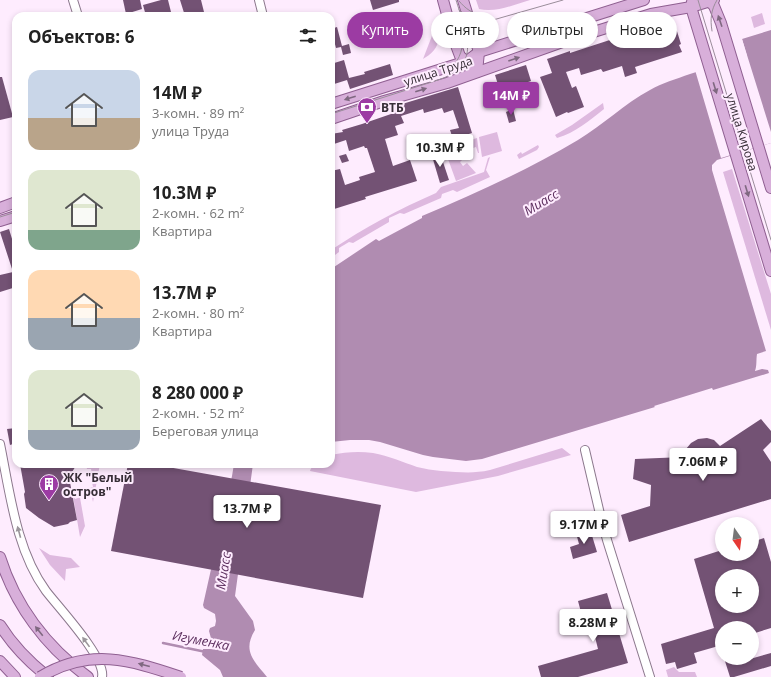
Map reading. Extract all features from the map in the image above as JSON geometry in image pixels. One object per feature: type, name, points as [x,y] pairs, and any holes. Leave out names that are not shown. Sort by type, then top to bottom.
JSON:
[{"type":"main road","points":[[443,0],[460,56],[477,72]]},
{"type":"main road","points":[[463,0],[479,52],[477,72]]},
{"type":"main road","name":"улица Труда","points":[[335,103],[467,62],[479,52],[644,0]]},
{"type":"main road","name":"улица Труда","points":[[335,118],[384,101],[446,83],[568,40],[651,14],[711,0]]},
{"type":"main road","name":"улица Кирова","points":[[711,0],[721,23],[771,188]]},
{"type":"main road","name":"улица Кирова","points":[[692,4],[704,51],[771,271]]},
{"type":"main road","points":[[0,208],[12,204]]},
{"type":"main road","points":[[0,221],[12,217]]},
{"type":"main road","points":[[0,556],[9,582],[18,600],[36,628],[55,649],[88,677]]},
{"type":"main road","points":[[0,625],[13,645],[48,677]]},
{"type":"main road","points":[[40,677],[65,665],[83,661],[111,659],[134,662],[181,677]]},
{"type":"main road","points":[[0,661],[15,677]]},
{"type":"street","points":[[73,0],[77,12]]},
{"type":"street","points":[[259,0],[263,12]]},
{"type":"street","points":[[0,444],[16,519],[27,558],[46,591],[89,645],[99,663],[102,677]]},
{"type":"street","points":[[585,450],[607,540],[650,677]]},
{"type":"shaded area","points":[[476,0],[530,0],[504,8],[485,10],[479,9]]},
{"type":"shaded area","points":[[762,13],[765,24],[754,28],[751,17]]},
{"type":"shaded area","points":[[431,38],[431,48],[436,48],[423,59]]},
{"type":"shaded area","points":[[603,103],[604,109],[582,126],[564,136],[557,138],[555,135]]},
{"type":"shaded area","points":[[497,132],[502,151],[482,157],[479,137]]},
{"type":"shaded area","points":[[477,138],[479,153],[476,147],[470,149],[472,157],[466,158],[454,145]]},
{"type":"shaded area","points":[[538,145],[539,147],[537,150],[519,159],[517,155],[521,152],[522,154]]},
{"type":"shaded area","points":[[451,146],[463,159],[460,162],[463,166],[467,163],[476,173],[456,181],[444,148]]},
{"type":"shaded area","points":[[490,157],[486,170],[490,177],[457,192],[453,190],[442,194],[441,198],[404,214],[400,213],[389,218],[389,222],[353,243],[349,242],[339,248],[339,252],[335,255],[335,247],[395,212],[436,193],[441,187],[484,172],[488,158]]},
{"type":"shaded area","points":[[732,169],[771,294],[771,330],[723,172]]},
{"type":"shaded area","points":[[562,448],[571,455],[498,476],[416,492],[310,471],[311,468],[335,468],[335,454],[357,452],[379,454],[426,469],[454,472],[477,472],[490,470]]},
{"type":"shaded area","points":[[99,468],[93,502],[90,488],[93,487],[91,469],[87,469]]},
{"type":"shaded area","points":[[77,492],[79,492],[85,526],[80,537],[73,496],[75,499],[78,498]]},
{"type":"shaded area","points":[[39,548],[50,555],[71,558],[80,567],[66,569],[65,581],[50,565]]},
{"type":"shaded area","points":[[674,667],[679,672],[695,672],[697,677],[668,677],[666,670]]},
{"type":"water","name":"Миасс","points":[[771,30],[771,143],[717,160],[712,165],[712,170],[766,351],[757,354],[755,371],[762,369],[768,370],[769,373],[713,390],[712,388],[654,406],[655,407],[482,459],[466,461],[433,457],[369,440],[335,442],[335,266],[376,239],[379,241],[422,218],[422,216],[502,181],[559,151],[587,134],[640,96],[655,88],[669,81],[747,56],[742,39]]},
{"type":"water","name":"Миасс","points":[[233,468],[252,468],[235,596],[253,621],[255,630],[251,637],[251,655],[267,677],[223,677],[220,670],[202,655],[203,649],[214,649],[209,631],[210,628],[215,626],[215,614],[204,608],[203,605]]},
{"type":"pier","points":[[741,39],[771,132],[771,143],[721,158],[695,70],[745,54]]},
{"type":"building","points":[[123,0],[140,0],[142,9],[132,12],[126,12]]},
{"type":"building","points":[[161,0],[168,0],[171,12],[145,12],[143,5]]},
{"type":"building","points":[[180,0],[201,0],[204,12],[184,12]]},
{"type":"building","points":[[370,0],[399,0],[399,2],[373,10]]},
{"type":"building","points":[[337,27],[342,46],[347,45],[347,48],[350,48],[351,53],[343,55],[341,47],[336,48],[335,28]]},
{"type":"building","points":[[677,31],[681,44],[679,45],[682,52],[635,67],[637,73],[625,77],[622,66],[603,72],[601,69],[581,75],[579,68],[566,72],[572,88],[576,86],[584,107],[556,117],[540,77],[552,73],[547,59],[570,51],[570,53],[585,48],[598,48],[598,44],[606,41],[606,48],[677,48]]},
{"type":"building","points":[[344,60],[349,78],[365,74],[364,72],[390,64],[393,75],[350,89],[347,80],[335,84],[335,63]]},
{"type":"building","points":[[526,65],[531,81],[528,82],[533,97],[536,96],[538,104],[525,108],[519,85],[500,91],[495,75]]},
{"type":"building","points":[[0,77],[2,77],[12,117],[0,120]]},
{"type":"building","points":[[458,87],[472,133],[453,139],[450,130],[459,128],[453,110],[444,113],[442,108],[424,113],[423,109],[401,116],[404,123],[395,126],[398,135],[385,139],[393,166],[410,160],[417,181],[365,197],[366,199],[335,209],[335,170],[340,169],[345,185],[360,180],[359,177],[375,172],[367,148],[364,146],[349,151],[346,140],[335,144],[335,133],[343,132],[342,130],[391,114],[389,108]]},
{"type":"building","points":[[513,109],[516,121],[509,123],[506,112]]},
{"type":"building","points":[[440,153],[449,180],[440,183],[432,156]]},
{"type":"building","points":[[346,154],[349,161],[342,163],[339,156]]},
{"type":"building","points":[[9,229],[12,239],[12,269],[0,232]]},
{"type":"building","points":[[12,272],[12,288],[0,292],[0,275]]},
{"type":"building","points":[[761,419],[771,431],[771,442],[763,450],[771,462],[771,499],[629,542],[621,515],[650,506],[651,485],[633,479],[635,459],[684,457],[686,449],[691,443],[698,439],[707,438],[714,440],[720,446]]},
{"type":"building","points":[[12,428],[12,444],[10,445],[7,429]]},
{"type":"building","name":"ЖК \"Белый остров\"","points":[[21,468],[75,468],[69,477],[77,520],[68,524],[54,527],[26,508]]},
{"type":"building","points":[[127,468],[173,468],[381,505],[363,598],[111,551]]},
{"type":"building","points":[[590,529],[597,552],[573,559],[570,547],[579,544],[576,533]]},
{"type":"building","points":[[764,538],[771,562],[771,628],[759,632],[759,621],[715,621],[715,647],[694,653],[697,663],[677,669],[675,662],[666,664],[661,644],[714,628],[694,559],[715,552],[715,561],[759,561],[759,540]]},
{"type":"building","points":[[607,593],[628,663],[578,677],[541,677],[538,666],[598,649],[593,629],[586,631],[578,601]]},
{"type":"building","points":[[771,653],[771,666],[730,677],[726,665],[759,665],[759,656]]},
{"type":"waterway","name":"Игуменка","points":[[163,643],[206,652]]},
{"type":"tram line","points":[[335,113],[438,80],[452,74],[461,66],[466,57],[468,47],[464,24],[456,0]]},
{"type":"tram line","points":[[459,10],[474,19],[493,20],[563,0]]},
{"type":"tram line","points":[[698,0],[771,240]]},
{"type":"tram line","points":[[712,31],[711,22],[713,7],[717,0]]},
{"type":"tram line","points":[[459,1],[473,12]]},
{"type":"tram line","points":[[447,71],[457,61],[462,48]]},
{"type":"tram line","points":[[0,217],[12,213]]},
{"type":"place","name":"ВТБ","points":[[367,124]]},
{"type":"place","name":"ЖК \"Белый остров\"","points":[[49,501]]}]
